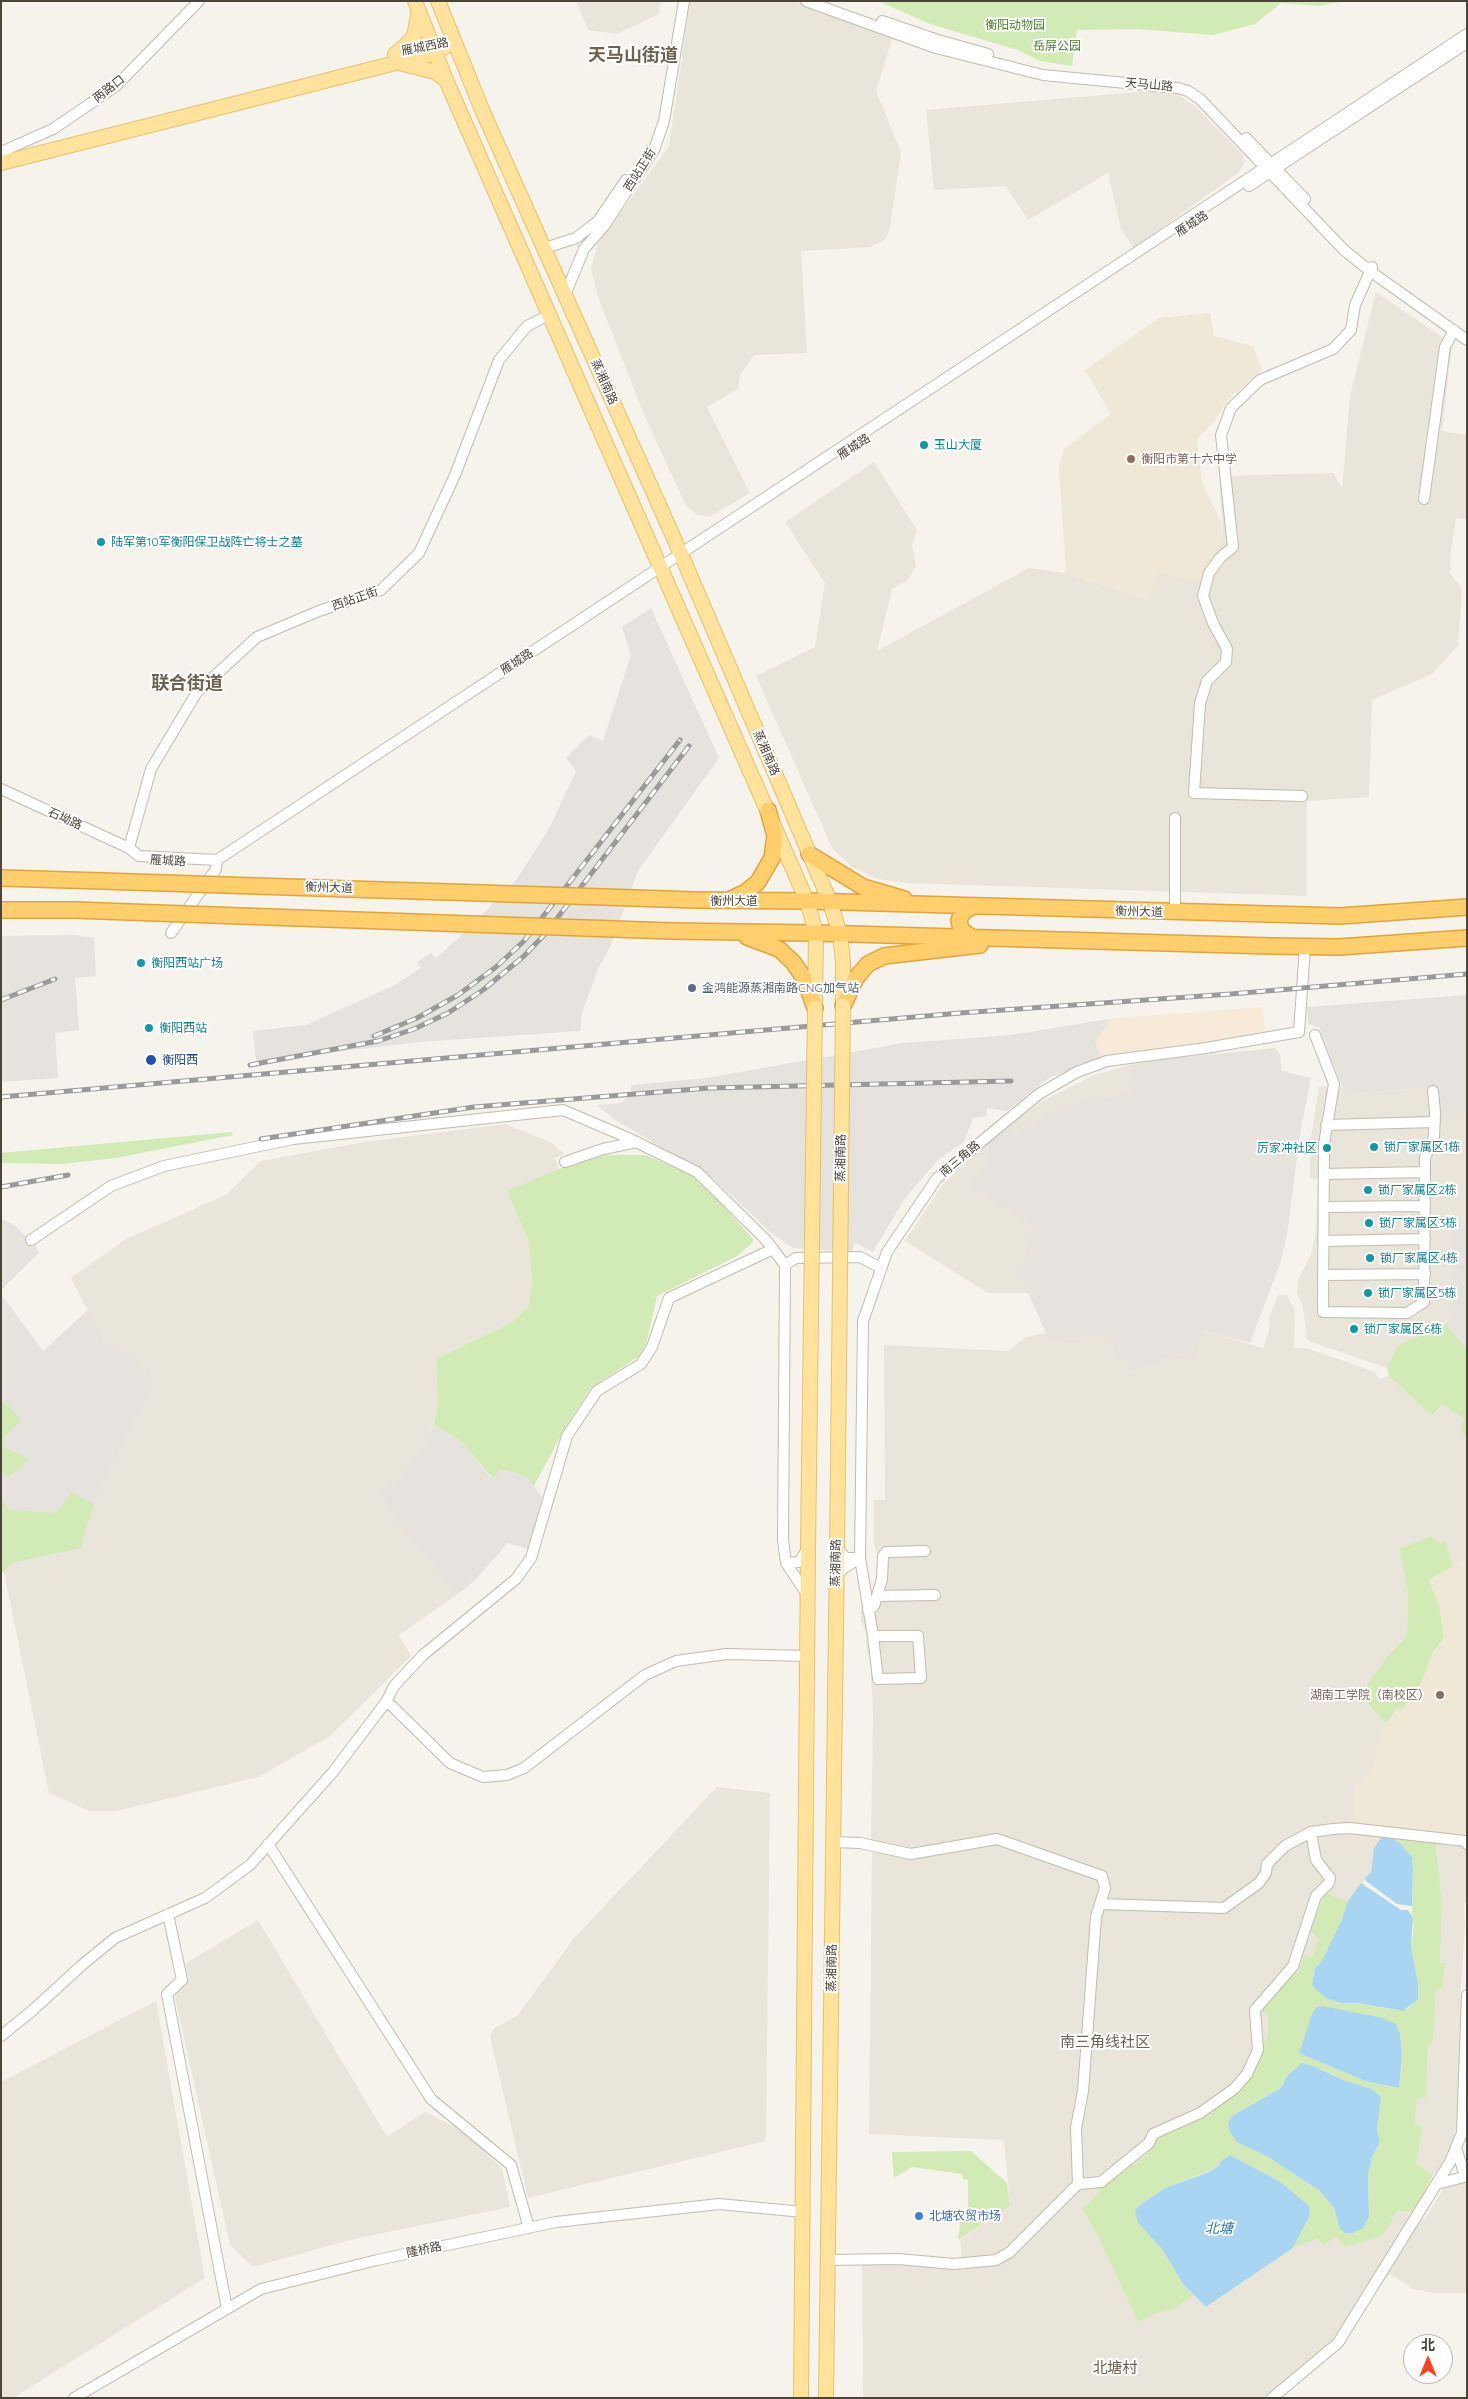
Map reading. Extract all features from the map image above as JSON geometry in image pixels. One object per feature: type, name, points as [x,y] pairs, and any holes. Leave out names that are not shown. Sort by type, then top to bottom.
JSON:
[{"type":"highway","points":[[727,901],[746,892],[758,882],[772,858],[775,836],[768,810]]},
{"type":"highway","points":[[809,854],[863,887],[927,905]]},
{"type":"highway","name":"衡州大道","points":[[1,878],[1175,913],[1340,916],[1467,907]]},
{"type":"highway","points":[[972,906],[964,910],[959,920],[961,930],[973,938]]},
{"type":"highway","points":[[1,910],[74,910],[671,931],[869,934],[1338,947],[1467,938]]},
{"type":"highway","points":[[729,932],[760,940],[780,949],[793,962],[804,978],[816,1008]]},
{"type":"highway","points":[[869,934],[905,954]]},
{"type":"highway","points":[[843,1006],[856,978],[868,964],[884,956],[1035,939]]},
{"type":"main road","name":"蒸湘南路","points":[[438,1],[483,112],[682,556],[830,902],[840,934],[843,962],[843,1006],[826,2398]]},
{"type":"main road","name":"蒸湘南路","points":[[417,6],[446,80],[768,810],[807,901],[816,933],[800,2398]]},
{"type":"main road","points":[[417,6],[414,36],[395,58],[435,72],[446,80]]},
{"type":"main road","name":"雁城西路","points":[[1,163],[434,48],[454,41]]},
{"type":"main road","name":"雁城西路","points":[[1,154],[395,58]]},
{"type":"street","name":"两路口","points":[[1,154],[53,129],[116,86],[199,1]]},
{"type":"street","name":"西站正街","points":[[544,248],[576,238],[598,221],[649,146],[658,118],[679,1]]},
{"type":"street","name":"西站正街","points":[[564,295],[584,249],[604,226],[654,150],[664,121],[684,1]]},
{"type":"street","name":"天马山路","points":[[806,1],[936,48],[1043,76],[1178,88],[1188,91],[1200,99],[1371,269],[1467,340]]},
{"type":"street","name":"天马山路","points":[[824,1],[938,40],[1045,69],[1178,82],[1191,86],[1203,94],[1270,168]]},
{"type":"street","name":"雁城路","points":[[129,848],[139,856],[217,862],[1270,168],[1467,34]]},
{"type":"street","name":"雁城路","points":[[1270,168],[1467,43]]},
{"type":"street","name":"天马山路","points":[[1371,269],[1467,333]]},
{"type":"street","points":[[1302,796],[1194,793],[1200,703],[1207,681],[1226,662],[1227,649],[1213,623],[1203,596],[1209,572],[1220,558],[1233,547],[1221,435],[1231,408],[1260,380],[1333,349],[1351,330],[1355,305],[1371,269]]},
{"type":"street","name":"西站正街","points":[[129,848],[151,769],[197,692],[257,637],[320,611],[382,590],[419,553],[455,475],[499,360],[527,326],[549,315]]},
{"type":"street","points":[[1424,499],[1445,347],[1454,330]]},
{"type":"street","name":"石坳路","points":[[1,790],[129,848]]},
{"type":"street","points":[[1175,818],[1175,913]]},
{"type":"street","points":[[171,933],[216,869],[217,862]]},
{"type":"street","name":"南三角路","points":[[873,1636],[918,1636],[920,1678],[878,1679],[860,1558],[863,1321],[887,1252],[937,1178],[1039,1094],[1077,1072],[1107,1061],[1206,1048],[1299,1032],[1305,946]]},
{"type":"street","points":[[1315,1035],[1334,1084],[1326,1125],[1323,1312],[1408,1313],[1424,1302],[1425,1158],[1434,1137],[1433,1091]]},
{"type":"street","points":[[31,1240],[111,1186],[164,1166],[293,1139],[563,1110],[638,1142],[697,1172],[766,1240],[785,1265],[783,1540],[786,1563],[808,1596]]},
{"type":"street","points":[[1326,1125],[1435,1122]]},
{"type":"street","points":[[565,1162],[603,1149],[638,1142]]},
{"type":"street","points":[[1324,1174],[1425,1172]]},
{"type":"street","points":[[1324,1208],[1425,1206]]},
{"type":"street","points":[[1324,1241],[1425,1238]]},
{"type":"street","points":[[1,2036],[34,2010],[82,1965],[115,1938],[205,1898],[250,1865],[333,1772],[386,1702],[394,1686],[422,1655],[516,1579],[531,1558],[567,1436],[597,1392],[641,1364],[652,1347],[669,1298],[773,1249]]},
{"type":"street","points":[[785,1265],[796,1258],[860,1257],[881,1268]]},
{"type":"street","points":[[1323,1275],[1424,1274]]},
{"type":"street","points":[[786,1563],[798,1562],[808,1548]]},
{"type":"street","points":[[837,1548],[846,1558],[860,1558]]},
{"type":"street","points":[[868,1610],[874,1606],[882,1579],[883,1556],[886,1552],[925,1551]]},
{"type":"street","points":[[836,1576],[844,1568],[860,1558]]},
{"type":"street","points":[[877,1596],[935,1595]]},
{"type":"street","points":[[386,1702],[393,1706],[450,1763],[483,1777],[507,1775],[524,1768],[645,1675],[676,1661],[727,1654],[807,1656]]},
{"type":"street","points":[[1100,1904],[1224,1908],[1259,1883],[1266,1874],[1267,1864],[1285,1846],[1310,1832],[1350,1828],[1465,1841],[1467,1844]]},
{"type":"street","points":[[828,2260],[898,2259],[954,2264],[996,2260],[1010,2252],[1078,2184],[1101,2182],[1149,2143],[1153,2134],[1200,2113],[1234,2089],[1246,2074],[1258,2050],[1255,2010],[1293,1966],[1316,1896],[1329,1883],[1330,1878],[1316,1860],[1310,1832]]},
{"type":"street","points":[[833,1842],[860,1844],[911,1854],[997,1839],[1102,1876],[1105,1888],[1096,1917],[1083,2091],[1076,2128],[1078,2184]]},
{"type":"street","points":[[268,1844],[431,2099],[511,2166],[529,2228]]},
{"type":"street","points":[[168,1914],[182,1980],[167,1994],[227,2309]]},
{"type":"street","points":[[1272,2398],[1338,2343],[1450,2162],[1462,2133],[1467,1995]]},
{"type":"street","points":[[1437,2184],[1466,2176],[1456,2148]]},
{"type":"street","name":"隆桥路","points":[[74,2398],[262,2289],[377,2260],[556,2222],[719,2204],[803,2212]]},
{"type":"shaded area","points":[[576,1],[661,1],[659,14],[617,34],[588,30]]},
{"type":"shaded area","points":[[690,1],[794,1],[893,36],[876,91],[901,152],[890,228],[886,239],[871,247],[801,251],[807,353],[754,355],[740,375],[738,389],[707,407],[750,493],[709,517],[696,514],[685,504],[643,412],[598,297],[591,269],[598,243],[669,146]]},
{"type":"shaded area","points":[[1161,90],[1178,95],[1194,105],[1243,155],[1244,164],[1239,172],[1134,248],[1121,229],[1108,173],[1028,220],[1006,186],[934,190],[926,110]]},
{"type":"shaded area","points":[[1376,292],[1452,344],[1442,431],[1467,435],[1467,519],[1456,518],[1451,550],[1450,573],[1462,589],[1458,646],[1432,674],[1372,700],[1369,797],[1307,801],[1307,896],[908,883],[878,879],[852,867],[832,848],[756,676],[815,647],[825,583],[785,522],[874,462],[917,530],[912,545],[916,566],[908,580],[892,589],[877,651],[1029,568],[1066,573],[1148,599],[1156,572],[1223,541],[1219,476],[1333,473],[1342,488],[1350,396]]},
{"type":"shaded area","name":"衡阳市第十六中学","points":[[1210,313],[1214,336],[1253,346],[1262,370],[1227,401],[1214,422],[1197,439],[1202,482],[1221,522],[1223,541],[1198,581],[1156,572],[1149,599],[1066,573],[1059,468],[1064,449],[1111,414],[1085,370],[1159,318]]},
{"type":"shaded area","points":[[651,608],[719,758],[638,871],[611,945],[598,969],[582,1013],[580,1031],[420,1042],[256,1061],[253,1031],[306,1025],[395,985],[421,968],[417,962],[431,953],[436,958],[464,933],[516,880],[549,829],[576,771],[566,758],[589,735],[603,741],[631,655],[622,627]]},
{"type":"shaded area","points":[[76,935],[94,938],[96,976],[75,978],[79,1030],[55,1033],[58,1078],[1,1082],[1,936]]},
{"type":"shaded area","points":[[1467,995],[1467,1113],[1440,1113],[1437,1087],[1345,1094],[1319,1027],[1308,1024],[1307,1007]]},
{"type":"shaded area","points":[[1262,1007],[1266,1035],[1199,1046],[1117,1054],[1101,1059],[1095,1040],[1108,1025],[1107,1019]]},
{"type":"shaded area","points":[[1108,1019],[1108,1025],[1095,1040],[1101,1059],[1049,1078],[1007,1111],[987,1108],[986,1116],[973,1118],[964,1142],[939,1159],[905,1198],[873,1252],[855,1243],[852,1252],[793,1248],[769,1231],[713,1178],[614,1119],[597,1105],[622,1103],[631,1091],[631,1085],[707,1078],[903,1043],[1011,1035]]},
{"type":"shaded area","points":[[1275,1048],[1280,1055],[1282,1071],[1311,1078],[1301,1128],[1287,1234],[1281,1261],[1250,1343],[1202,1330],[1196,1357],[1182,1353],[1130,1372],[1126,1359],[1118,1361],[1110,1339],[1097,1336],[1049,1340],[1021,1277],[1032,1225],[969,1186],[987,1160],[979,1150],[1006,1127],[1014,1137],[1045,1114],[1073,1103],[1135,1092],[1130,1065],[1155,1060]]},
{"type":"shaded area","points":[[1130,1065],[1136,1092],[1073,1103],[1045,1114],[1014,1137],[1006,1127],[1041,1102],[1094,1075]]},
{"type":"shaded area","points":[[1319,1086],[1343,1088],[1345,1094],[1437,1087],[1440,1113],[1467,1113],[1467,1227],[1451,1228],[1453,1317],[1399,1346],[1387,1368],[1307,1339],[1303,1307],[1297,1292],[1298,1280],[1311,1255],[1316,1231],[1318,1179],[1310,1179],[1310,1144]]},
{"type":"shaded area","points":[[506,1124],[552,1143],[564,1154],[555,1158],[559,1169],[507,1192],[529,1243],[532,1280],[529,1305],[513,1322],[436,1359],[438,1405],[427,1442],[399,1478],[379,1492],[402,1530],[458,1594],[399,1635],[411,1656],[329,1737],[258,1777],[117,1811],[89,1811],[49,1793],[4,1572],[7,1567],[16,1562],[82,1548],[82,1541],[90,1515],[104,1482],[134,1420],[151,1395],[132,1356],[104,1342],[71,1278],[126,1239],[226,1195],[261,1161],[364,1142]]},
{"type":"shaded area","points":[[979,1150],[987,1160],[969,1186],[1033,1225],[1022,1277],[1029,1293],[988,1293],[905,1241],[943,1184]]},
{"type":"shaded area","points":[[1,1219],[14,1225],[35,1244],[39,1253],[1,1290]]},
{"type":"shaded area","points":[[1467,1227],[1467,1349],[1444,1323],[1453,1317],[1451,1228]]},
{"type":"shaded area","points":[[1,1294],[43,1351],[89,1309],[104,1342],[132,1356],[149,1370],[153,1384],[151,1395],[134,1420],[104,1482],[90,1515],[82,1541],[82,1548],[16,1562],[7,1567],[4,1572],[1,1571]]},
{"type":"shaded area","points":[[1278,1295],[1287,1295],[1295,1310],[1294,1348],[1305,1348],[1375,1372],[1379,1379],[1389,1376],[1433,1416],[1442,1404],[1464,1419],[1461,1430],[1464,1436],[1467,1435],[1467,1558],[1453,1566],[1445,1542],[1439,1543],[1432,1536],[1399,1549],[1408,1591],[1407,1636],[1388,1656],[1383,1835],[1374,1848],[1371,1872],[1348,1901],[1325,1893],[1319,1938],[1312,1957],[1304,1957],[1298,1972],[1293,1974],[1261,2011],[1268,2012],[1268,2035],[1251,2073],[1155,2139],[1155,2146],[1140,2160],[1102,2186],[1096,2196],[1082,2208],[1099,2238],[1138,2322],[1162,2311],[1173,2310],[1194,2295],[1207,2307],[1293,2248],[1319,2239],[1336,2236],[1394,2215],[1398,2210],[1425,2219],[1446,2184],[1453,2181],[1467,2182],[1467,2293],[1433,2293],[1413,2289],[1390,2274],[1368,2299],[1362,2316],[1343,2344],[1279,2398],[863,2398],[862,2264],[963,2267],[960,2240],[1010,2206],[1004,2140],[869,2134],[872,1853],[895,1854],[891,1847],[871,1840],[873,1713],[870,1655],[867,1655],[866,1632],[861,1621],[861,1597],[871,1596],[878,1569],[879,1559],[874,1545],[874,1500],[885,1500],[884,1345],[1008,1351],[1026,1337],[1046,1333],[1050,1340],[1098,1336],[1110,1339],[1118,1360],[1126,1359],[1130,1372],[1182,1353],[1202,1330],[1263,1348],[1269,1331],[1269,1318]]},
{"type":"shaded area","points":[[433,1424],[461,1441],[492,1479],[500,1469],[526,1476],[542,1497],[533,1534],[527,1549],[508,1543],[475,1580],[458,1594],[402,1530],[379,1492],[399,1478],[427,1442]]},
{"type":"shaded area","name":"湖南工学院（南校区）","points":[[1467,1558],[1467,1838],[1353,1826],[1355,1786],[1375,1766],[1376,1745],[1389,1717],[1398,1706],[1400,1712],[1421,1683],[1433,1652],[1444,1638],[1439,1605],[1429,1580]]},
{"type":"shaded area","points":[[717,1787],[770,1793],[766,2141],[528,2198],[490,2037],[493,2029],[517,2016],[575,1937]]},
{"type":"shaded area","points":[[1467,1839],[1467,1902],[1464,1903],[1465,1926],[1461,1987],[1457,2128],[1448,2158],[1433,2175],[1416,2164],[1423,2129],[1415,2124],[1417,2097],[1426,2097],[1428,2044],[1434,2029],[1436,1989],[1443,1988],[1445,1963],[1440,1963],[1442,1902],[1436,1848],[1438,1841]]},
{"type":"shaded area","points":[[258,1920],[387,2137],[425,2112],[469,2134],[502,2169],[510,2207],[349,2240],[253,2267],[230,2245],[174,1993],[189,1980],[185,1964]]},
{"type":"shaded area","points":[[156,2001],[205,2278],[13,2398],[1,2398],[1,2082]]},
{"type":"green space","name":"岳屏公园","points":[[878,1],[1346,1],[1319,6],[1281,3],[1255,24],[1213,35],[1137,29],[1077,30],[1072,66],[1040,61],[1018,50],[930,24]]},
{"type":"green space","points":[[232,1132],[233,1135],[116,1158],[62,1164],[1,1163],[1,1153]]},
{"type":"green space","points":[[605,1155],[645,1155],[690,1174],[716,1198],[753,1239],[753,1242],[737,1256],[657,1296],[646,1345],[638,1357],[591,1388],[566,1426],[534,1486],[526,1476],[500,1469],[493,1479],[461,1441],[433,1424],[438,1405],[436,1359],[513,1322],[529,1305],[532,1280],[529,1243],[507,1191],[559,1169]]},
{"type":"green space","points":[[1444,1323],[1467,1349],[1467,1435],[1464,1437],[1461,1430],[1464,1419],[1442,1404],[1432,1416],[1389,1376],[1387,1368],[1398,1346]]},
{"type":"green space","points":[[1,1401],[11,1408],[21,1421],[4,1437],[3,1447],[28,1458],[20,1468],[9,1476],[1,1472]]},
{"type":"green space","points":[[71,1492],[94,1504],[82,1541],[82,1548],[16,1562],[7,1567],[4,1572],[1,1571],[1,1498],[8,1510],[54,1513],[61,1509]]},
{"type":"green space","points":[[1432,1536],[1439,1543],[1445,1541],[1453,1566],[1429,1580],[1439,1605],[1444,1638],[1433,1652],[1421,1683],[1400,1712],[1398,1707],[1386,1723],[1360,1695],[1388,1656],[1407,1636],[1408,1591],[1399,1549]]},
{"type":"green space","points":[[1388,1835],[1438,1841],[1436,1848],[1442,1902],[1440,1963],[1445,1963],[1443,1988],[1436,1989],[1432,2044],[1428,2044],[1426,2098],[1417,2097],[1415,2124],[1423,2128],[1416,2164],[1433,2175],[1414,2214],[1398,2210],[1383,2235],[1345,2247],[1336,2236],[1324,2245],[1318,2239],[1293,2248],[1309,2217],[1307,2204],[1279,2181],[1230,2155],[1222,2160],[1216,2168],[1165,2188],[1141,2204],[1138,2223],[1162,2249],[1183,2284],[1194,2295],[1173,2310],[1162,2311],[1138,2322],[1099,2238],[1082,2208],[1096,2196],[1102,2186],[1140,2160],[1155,2146],[1155,2139],[1171,2127],[1222,2102],[1259,2053],[1268,2035],[1268,2013],[1261,2011],[1293,1974],[1298,1972],[1304,1956],[1312,1957],[1319,1938],[1310,1931],[1325,1893],[1348,1901],[1342,1919],[1322,1961],[1315,1968],[1312,1983],[1328,1999],[1340,2003],[1358,2003],[1394,2010],[1407,2009],[1417,1999],[1418,1983],[1411,1947],[1414,1927],[1412,1914],[1412,1858],[1401,1844]],"holes":[[[1400,2034],[1402,2055],[1399,2088],[1365,2081],[1300,2053],[1302,2042]],[[1315,2067],[1343,2080],[1372,2089],[1381,2097],[1377,2130],[1380,2142],[1372,2157],[1368,2174],[1369,2217],[1363,2228],[1340,2229],[1334,2208],[1320,2191],[1268,2157],[1237,2142],[1232,2116],[1281,2088],[1287,2076]]]},
{"type":"green space","points":[[971,2151],[1007,2183],[1010,2206],[958,2240],[962,2209],[968,2209],[968,2180],[963,2179],[962,2174],[912,2167],[894,2178],[892,2152]]},
{"type":"water","points":[[1383,1835],[1388,1835],[1401,1844],[1412,1858],[1412,1906],[1397,1904],[1366,1881],[1365,1878],[1371,1872],[1374,1848]]},
{"type":"water","points":[[1361,1883],[1401,1910],[1408,1910],[1413,1918],[1411,1947],[1418,1983],[1418,1999],[1403,2011],[1358,2003],[1341,2003],[1328,1999],[1315,1989],[1312,1984],[1315,1968],[1322,1961],[1342,1919],[1348,1901]]},
{"type":"water","points":[[1322,2006],[1383,2018],[1396,2024],[1400,2034],[1402,2055],[1399,2088],[1365,2081],[1299,2053],[1312,2014],[1316,2008]]},
{"type":"water","points":[[1302,2063],[1343,2080],[1372,2089],[1381,2097],[1377,2130],[1380,2142],[1372,2157],[1368,2174],[1369,2217],[1363,2228],[1353,2233],[1345,2233],[1340,2229],[1334,2208],[1320,2191],[1268,2157],[1237,2142],[1230,2132],[1228,2123],[1232,2116],[1281,2088],[1287,2076]]},
{"type":"water","name":"北塘","points":[[1230,2155],[1279,2181],[1307,2204],[1310,2209],[1309,2217],[1293,2248],[1206,2307],[1183,2284],[1162,2249],[1138,2223],[1135,2211],[1141,2204],[1165,2188],[1216,2168],[1222,2160]]},
{"type":"railway","points":[[374,1036],[417,1018],[458,995],[496,967],[524,941],[680,740]]},
{"type":"railway","points":[[250,1065],[378,1041],[414,1029],[448,1013],[483,990],[524,956],[545,934],[689,746]]},
{"type":"railway","points":[[1,1097],[960,1013],[1231,994],[1467,974]]},
{"type":"railway","points":[[1,1000],[55,979]]},
{"type":"railway","points":[[261,1139],[474,1107],[709,1088],[1011,1081]]},
{"type":"railway","points":[[1,1187],[68,1175]]},
{"type":"place","name":"玉山大厦","points":[[924,445]]},
{"type":"place","name":"衡阳市第十六中学","points":[[1131,459]]},
{"type":"place","name":"陆军第10军衡阳保卫战阵亡将士之墓","points":[[101,542]]},
{"type":"place","name":"衡阳西站广场","points":[[141,963]]},
{"type":"place","name":"金鸿能源蒸湘南路CNG加气站","points":[[692,988]]},
{"type":"place","name":"衡阳西站","points":[[149,1028]]},
{"type":"place","name":"衡阳西","points":[[151,1060]]},
{"type":"place","name":"锁厂家属区1栋","points":[[1374,1147]]},
{"type":"place","name":"厉家冲社区","points":[[1327,1148]]},
{"type":"place","name":"锁厂家属区2栋","points":[[1368,1190]]},
{"type":"place","name":"锁厂家属区3栋","points":[[1369,1223]]},
{"type":"place","name":"锁厂家属区4栋","points":[[1370,1258]]},
{"type":"place","name":"锁厂家属区5栋","points":[[1368,1293]]},
{"type":"place","name":"锁厂家属区6栋","points":[[1354,1329]]},
{"type":"place","name":"湖南工学院（南校区）","points":[[1440,1695]]},
{"type":"place","name":"北塘农贸市场","points":[[919,2216]]},
{"type":"district","name":"天马山街道","points":[[633,56]]},
{"type":"district","name":"联合街道","points":[[187,684]]},
{"type":"district","name":"南三角线社区","points":[[1105,2042]]},
{"type":"district","name":"北塘村","points":[[1115,2368]]},
{"type":"park label","name":"衡阳动物园","points":[[1015,25]]}]
